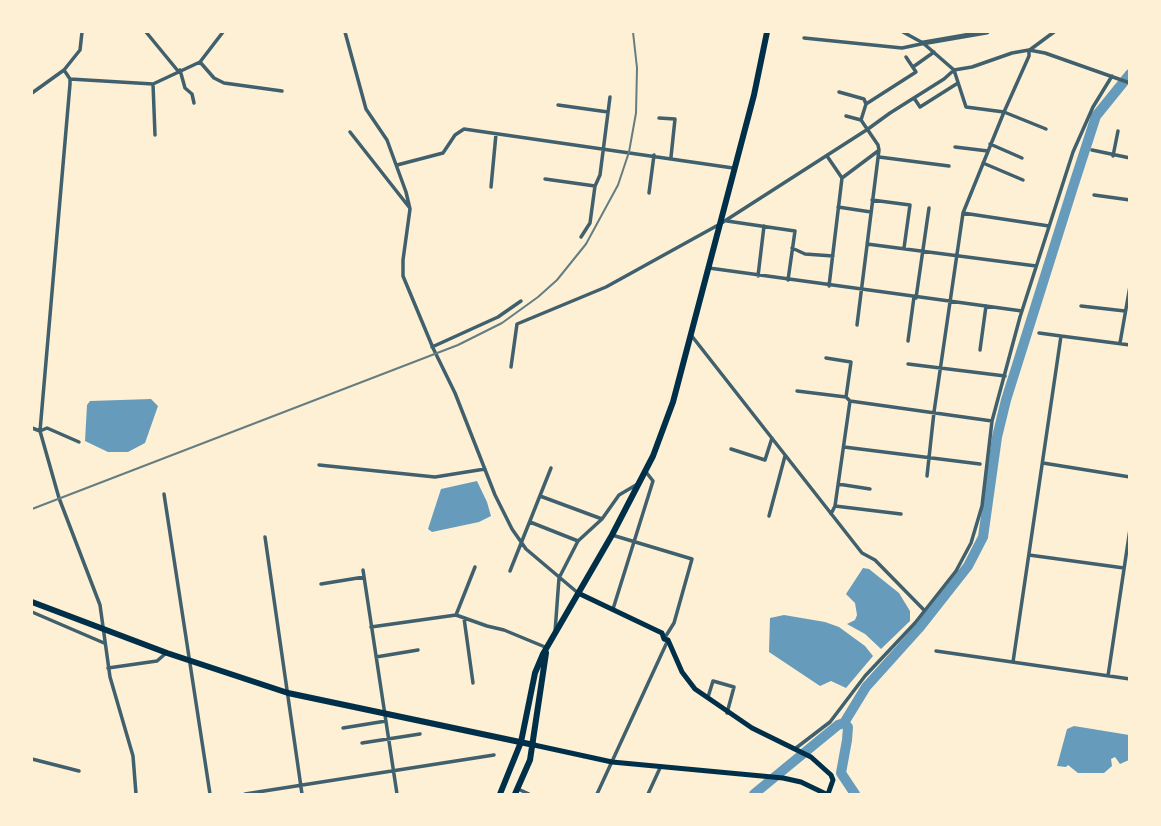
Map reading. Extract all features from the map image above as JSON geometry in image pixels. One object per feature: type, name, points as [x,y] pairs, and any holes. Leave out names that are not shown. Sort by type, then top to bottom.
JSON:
[{"type":"highway","points":[[500,794],[521,742],[535,673],[645,471],[673,402],[723,222],[767,32]]},
{"type":"highway","points":[[32,602],[167,653],[288,693],[386,718],[534,745]]},
{"type":"highway","points":[[516,792],[534,745],[547,648]]},
{"type":"main road","points":[[534,745],[612,762],[781,778],[801,782],[827,794],[833,780],[811,757],[752,728],[695,689],[682,672],[662,633],[578,593]]},
{"type":"street","points":[[32,91],[64,70],[80,50],[82,32]]},
{"type":"street","points":[[146,32],[179,70],[194,103]]},
{"type":"street","points":[[70,79],[153,84],[200,62],[222,32]]},
{"type":"street","points":[[345,32],[366,109],[387,140],[410,209],[403,260],[404,276],[432,346],[455,393],[503,513],[521,542],[578,593]]},
{"type":"street","points":[[903,32],[923,43],[954,70],[966,107],[1004,112],[1046,129]]},
{"type":"street","points":[[939,32],[942,40]]},
{"type":"street","points":[[804,38],[902,48],[959,34],[987,32]]},
{"type":"street","points":[[1029,50],[1054,32]]},
{"type":"street","points":[[927,476],[963,213],[1029,56],[1029,50]]},
{"type":"street","points":[[511,367],[517,324],[606,287],[723,222],[954,70],[1029,50],[1045,53],[1129,83]]},
{"type":"street","points":[[913,67],[933,52]]},
{"type":"street","points":[[866,104],[916,72],[906,57]]},
{"type":"street","points":[[200,62],[214,78],[224,83],[282,91]]},
{"type":"street","points":[[64,70],[70,79],[40,430],[59,498],[100,605],[108,668],[133,756],[136,794]]},
{"type":"street","points":[[797,749],[830,722],[865,676],[915,623],[956,571],[976,531],[982,506],[992,421],[1022,311],[1073,152],[1093,107],[1115,77]]},
{"type":"street","points":[[914,98],[920,107],[958,83]]},
{"type":"street","points":[[153,84],[155,135]]},
{"type":"street","points":[[839,92],[864,99],[866,104],[862,120]]},
{"type":"street","points":[[581,237],[590,222],[595,186],[600,176],[610,97]]},
{"type":"street","points":[[558,105],[608,112]]},
{"type":"street","points":[[846,116],[862,120],[879,150],[857,325]]},
{"type":"street","points":[[659,118],[675,120],[670,158]]},
{"type":"street","points":[[397,165],[443,153],[455,135],[464,129],[735,168]]},
{"type":"street","points":[[1113,156],[1118,131]]},
{"type":"street","points":[[350,132],[410,209]]},
{"type":"street","points":[[491,187],[496,134]]},
{"type":"street","points":[[990,144],[1022,158]]},
{"type":"street","points":[[955,147],[988,151]]},
{"type":"street","points":[[842,177],[879,150]]},
{"type":"street","points":[[1092,150],[1129,159]]},
{"type":"street","points":[[649,193],[654,155]]},
{"type":"street","points":[[827,156],[842,177],[829,286]]},
{"type":"street","points":[[878,157],[949,166]]},
{"type":"street","points":[[983,163],[1023,180]]},
{"type":"street","points":[[545,179],[595,186]]},
{"type":"street","points":[[1094,195],[1129,200]]},
{"type":"street","points":[[872,200],[910,205],[904,249]]},
{"type":"street","points":[[838,207],[871,212]]},
{"type":"street","points":[[908,341],[929,208]]},
{"type":"street","points":[[963,213],[1049,226]]},
{"type":"street","points":[[723,222],[794,231],[788,280]]},
{"type":"street","points":[[758,276],[764,226]]},
{"type":"street","points":[[867,244],[1036,266]]},
{"type":"street","points":[[792,248],[805,254],[832,256]]},
{"type":"street","points":[[709,268],[1022,311]]},
{"type":"street","points":[[1120,343],[1129,286]]},
{"type":"street","points":[[432,346],[498,317],[521,301]]},
{"type":"street","points":[[980,349],[986,306]]},
{"type":"street","points":[[1081,306],[1125,312]]},
{"type":"street","points":[[1039,332],[1129,345]]},
{"type":"street","points":[[691,335],[862,553],[875,560],[924,610]]},
{"type":"street","points":[[1013,663],[1062,336]]},
{"type":"street","points":[[826,358],[851,362],[844,447],[835,506],[831,514]]},
{"type":"street","points":[[908,363],[1005,376]]},
{"type":"street","points":[[797,391],[992,421]]},
{"type":"street","points":[[32,428],[47,428],[79,442]]},
{"type":"street","points":[[731,449],[765,460],[772,438]]},
{"type":"street","points":[[844,447],[980,464]]},
{"type":"street","points":[[769,516],[785,456]]},
{"type":"street","points":[[1043,463],[1129,477]]},
{"type":"street","points":[[319,465],[435,477],[485,470]]},
{"type":"street","points":[[510,571],[551,468]]},
{"type":"street","points":[[613,608],[653,481],[645,471]]},
{"type":"street","points":[[555,634],[559,578],[578,541],[602,519],[619,495],[638,484]]},
{"type":"street","points":[[838,484],[870,489]]},
{"type":"street","points":[[164,494],[210,794]]},
{"type":"street","points":[[540,496],[602,519]]},
{"type":"street","points":[[835,506],[901,514]]},
{"type":"street","points":[[530,522],[578,541]]},
{"type":"street","points":[[1108,676],[1129,529]]},
{"type":"street","points":[[597,794],[674,623],[692,559],[612,535]]},
{"type":"street","points":[[265,537],[302,794]]},
{"type":"street","points":[[1030,555],[1124,568]]},
{"type":"street","points":[[456,615],[475,567]]},
{"type":"street","points":[[363,569],[397,794]]},
{"type":"street","points":[[321,584],[364,577]]},
{"type":"street","points":[[32,612],[104,643]]},
{"type":"street","points":[[371,627],[456,615],[504,630],[547,648]]},
{"type":"street","points":[[464,618],[473,683]]},
{"type":"street","points":[[376,657],[418,650]]},
{"type":"street","points":[[936,651],[1129,679]]},
{"type":"street","points":[[108,668],[157,662],[167,653]]},
{"type":"street","points":[[707,699],[713,681],[734,687],[727,713]]},
{"type":"street","points":[[343,728],[386,718]]},
{"type":"street","points":[[362,743],[420,734]]},
{"type":"street","points":[[245,794],[494,755]]},
{"type":"street","points":[[32,759],[79,771]]},
{"type":"street","points":[[648,794],[660,768]]},
{"type":"street","points":[[516,792],[529,794]]},
{"type":"water","points":[[151,399],[158,406],[145,443],[128,452],[108,452],[85,441],[87,405],[90,401]]},
{"type":"water","points":[[477,481],[491,516],[479,522],[432,532],[428,529],[441,489]]},
{"type":"water","points":[[863,568],[869,569],[899,593],[910,611],[910,621],[881,649],[865,634],[847,624],[855,620],[857,615],[855,603],[846,594]]},
{"type":"water","points":[[784,615],[839,627],[865,646],[873,656],[846,688],[831,681],[820,686],[769,652],[770,618]]},
{"type":"water","points":[[1074,726],[1129,735],[1129,760],[1120,764],[1115,757],[1111,759],[1112,766],[1104,773],[1078,773],[1068,765],[1057,766],[1067,729]]},
{"type":"waterway","points":[[754,794],[838,725],[844,723],[866,687],[920,627],[968,566],[983,537],[997,437],[1006,400],[1096,116],[1130,74]]},
{"type":"waterway","points":[[844,723],[848,727],[841,773],[855,794]]},
{"type":"railway","points":[[32,509],[458,345],[502,323],[538,297],[557,280],[586,244],[618,185],[629,152],[636,113],[637,68],[633,32]]}]
